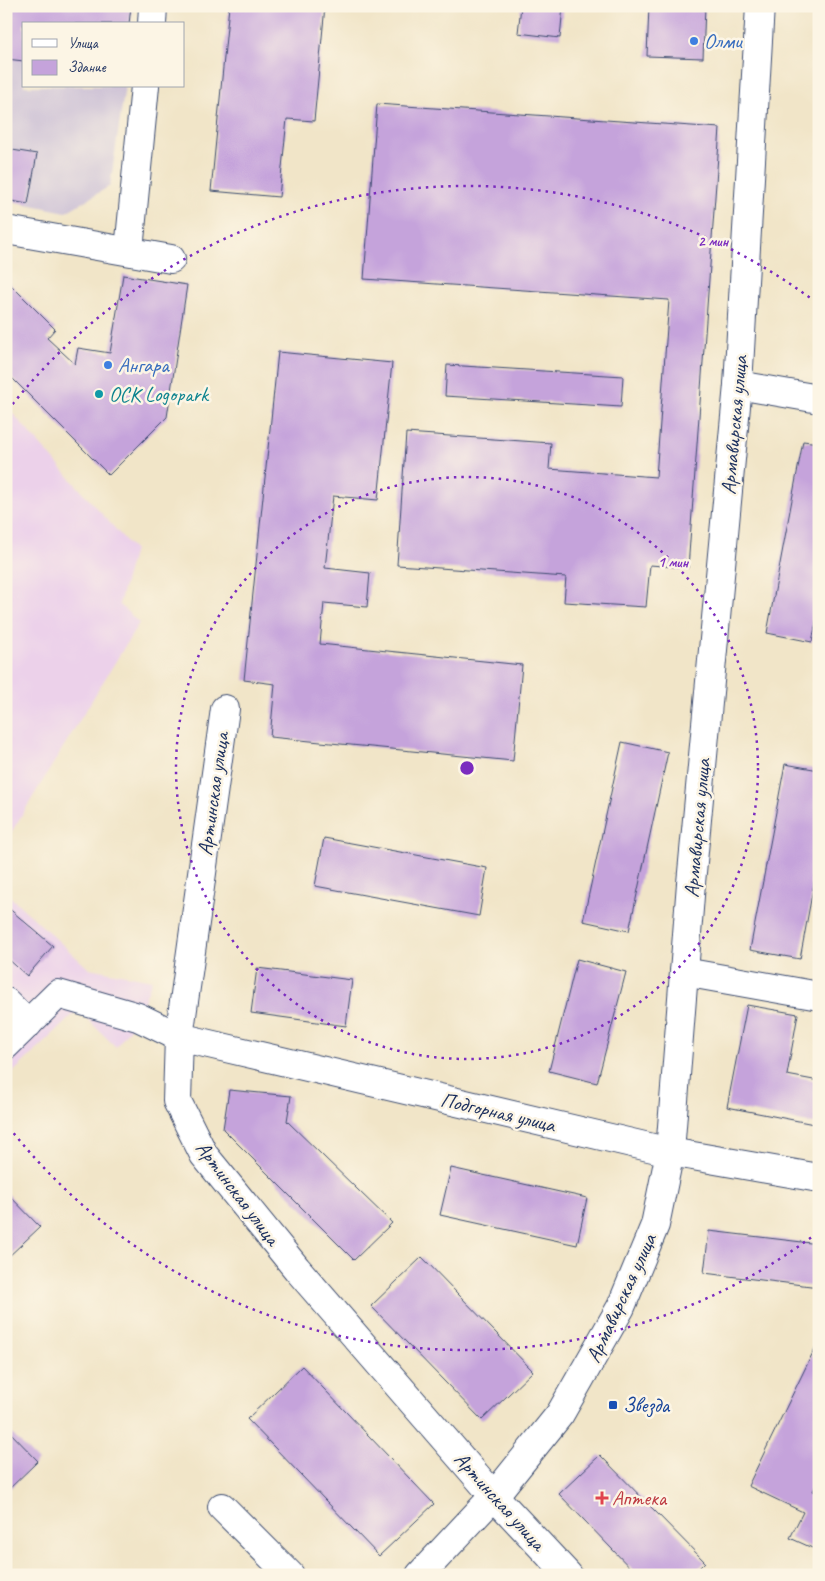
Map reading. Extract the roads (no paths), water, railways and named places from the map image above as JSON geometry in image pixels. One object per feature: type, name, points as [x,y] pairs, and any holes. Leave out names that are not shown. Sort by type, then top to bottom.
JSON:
[{"type":"street","points":[[152,22],[153,6]]},
{"type":"street","name":"Армавирская улица","points":[[420,1575],[494,1496],[560,1414],[621,1307],[656,1224],[670,1152],[684,972],[738,385],[760,6]]},
{"type":"street","points":[[129,250],[145,88]]},
{"type":"street","points":[[6,230],[129,250],[171,259]]},
{"type":"street","points":[[738,385],[819,399]]},
{"type":"street","name":"Артинская улица","points":[[225,710],[179,1037],[177,1101],[204,1155],[297,1269],[494,1496],[568,1575]]},
{"type":"street","points":[[684,972],[819,996]]},
{"type":"street","name":"Подгорная улица","points":[[28,1024],[58,994],[138,1017],[179,1037],[670,1152],[819,1178]]},
{"type":"street","points":[[6,1002],[28,1024],[6,1045]]},
{"type":"street","points":[[222,1507],[290,1575]]},
{"type":"place","name":"Олми","points":[[694,41]]},
{"type":"place","name":"Ангара","points":[[108,365]]},
{"type":"place","name":"ОСК Logopark","points":[[99,394]]},
{"type":"place","name":"Звезда","points":[[613,1405]]},
{"type":"place","name":"Аптека","points":[[602,1498]]}]
